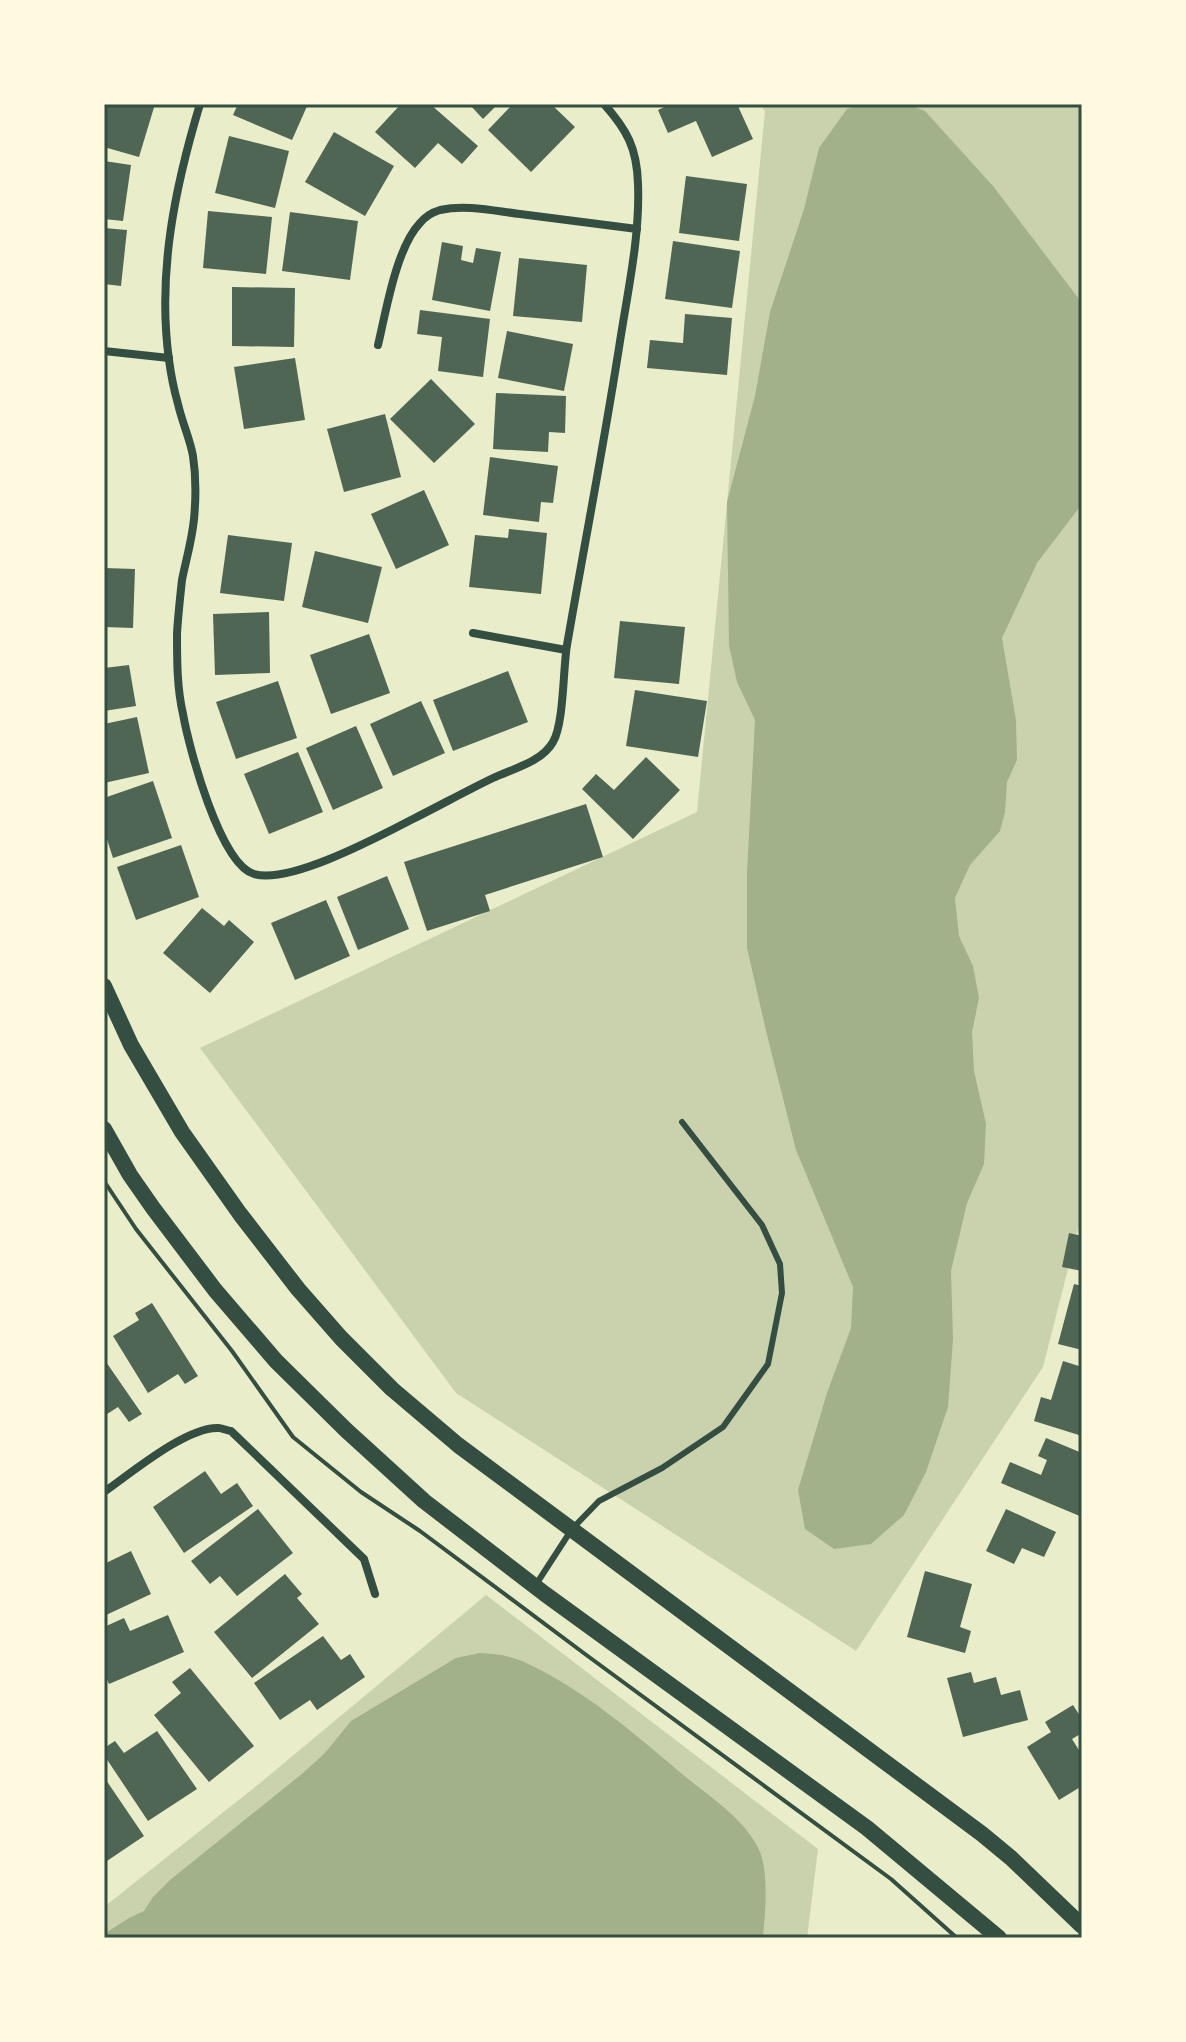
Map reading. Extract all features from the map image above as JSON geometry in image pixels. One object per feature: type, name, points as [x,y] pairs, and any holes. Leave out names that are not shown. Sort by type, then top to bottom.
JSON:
[{"type":"main road","points":[[104,986],[131,1045],[182,1132],[240,1214],[315,1309],[392,1389],[458,1445],[982,1834],[1023,1868],[1082,1926]]},
{"type":"main road","points":[[104,1129],[153,1208],[215,1290],[276,1361],[424,1501],[535,1586],[855,1819],[999,1938]]},
{"type":"street","points":[[200,104],[177,188],[165,292],[169,358],[193,455],[195,483],[192,531],[177,632],[177,676],[183,715],[204,791],[231,854],[242,868],[255,875],[275,876],[329,858],[387,833],[543,754],[553,743],[558,729],[566,650],[608,422],[637,229],[635,154],[618,120],[604,104]]},
{"type":"street","points":[[378,345],[402,255],[411,235],[428,216],[439,210],[478,209],[637,229]]},
{"type":"street","points":[[104,351],[169,358]]},
{"type":"street","points":[[473,633],[566,650]]},
{"type":"street","points":[[104,1492],[177,1442],[209,1429],[231,1431],[364,1559],[375,1594]]},
{"type":"lane","points":[[535,1586],[572,1529],[599,1501],[662,1468],[723,1427],[768,1364],[782,1293],[780,1264],[762,1225],[682,1122]]},
{"type":"shaded area","points":[[759,104],[1082,104],[1082,1214],[1043,1367],[856,1651],[456,1393],[200,1048],[697,812],[765,111]]},
{"type":"shaded area","points":[[865,104],[907,104],[925,111],[993,186],[1082,303],[1082,504],[1037,563],[1002,638],[1016,720],[1017,760],[1007,782],[1000,831],[970,865],[955,898],[959,936],[973,966],[979,998],[972,1032],[974,1071],[986,1124],[984,1164],[967,1203],[951,1271],[953,1339],[948,1407],[926,1472],[904,1515],[871,1544],[834,1549],[805,1529],[798,1490],[827,1393],[851,1328],[853,1287],[796,1150],[747,948],[747,873],[755,720],[737,682],[729,645],[727,502],[755,396],[770,312],[804,209],[819,148],[847,109]]},
{"type":"shaded area","points":[[486,1595],[818,1849],[807,1938],[104,1938],[104,1907],[260,1783]]},
{"type":"shaded area","points":[[480,1653],[517,1659],[567,1685],[629,1729],[738,1820],[754,1841],[763,1861],[766,1895],[763,1938],[104,1938],[104,1934],[144,1911],[170,1880],[303,1773],[325,1753],[351,1721],[456,1658]]},
{"type":"building","points":[[104,104],[155,104],[139,157],[104,147]]},
{"type":"building","points":[[238,104],[308,104],[292,140],[233,115]]},
{"type":"building","points":[[401,104],[430,104],[478,146],[462,164],[438,143],[415,168],[375,132]]},
{"type":"building","points":[[469,104],[498,104],[483,119]]},
{"type":"building","points":[[513,104],[551,104],[575,127],[531,172],[488,130]]},
{"type":"building","points":[[671,104],[737,104],[753,139],[712,157],[696,121],[668,133],[658,110]]},
{"type":"building","points":[[334,132],[394,166],[365,216],[305,182]]},
{"type":"building","points":[[229,136],[289,151],[275,208],[215,193]]},
{"type":"building","points":[[104,161],[131,165],[123,221],[104,219]]},
{"type":"building","points":[[686,176],[747,184],[739,241],[679,233]]},
{"type":"building","points":[[208,211],[272,217],[266,274],[203,268]]},
{"type":"building","points":[[290,212],[358,221],[350,280],[282,271]]},
{"type":"building","points":[[104,228],[127,230],[121,286],[104,284]]},
{"type":"building","points":[[673,241],[740,251],[732,308],[665,299]]},
{"type":"building","points":[[442,242],[463,246],[461,260],[473,263],[476,248],[501,252],[490,311],[432,300]]},
{"type":"building","points":[[519,258],[587,265],[582,322],[513,316]]},
{"type":"building","points":[[232,287],[295,288],[294,347],[232,346]]},
{"type":"building","points":[[420,310],[490,319],[483,377],[438,371],[442,337],[417,334]]},
{"type":"building","points":[[685,314],[732,318],[727,375],[647,368],[650,340],[683,343]]},
{"type":"building","points":[[507,331],[573,344],[564,391],[498,378]]},
{"type":"building","points":[[295,358],[305,420],[244,429],[234,367]]},
{"type":"building","points":[[431,379],[475,424],[434,463],[390,419]]},
{"type":"building","points":[[496,393],[566,396],[565,433],[549,432],[548,452],[493,449]]},
{"type":"building","points":[[385,414],[401,477],[344,492],[327,429]]},
{"type":"building","points":[[490,457],[558,466],[553,503],[541,502],[539,522],[483,515]]},
{"type":"building","points":[[424,490],[449,545],[396,569],[371,514]]},
{"type":"building","points":[[509,529],[547,533],[541,594],[469,587],[475,535],[508,538]]},
{"type":"building","points":[[228,535],[292,543],[284,601],[220,593]]},
{"type":"building","points":[[315,551],[382,567],[368,623],[302,607]]},
{"type":"building","points":[[104,568],[135,569],[133,628],[104,627]]},
{"type":"building","points":[[269,612],[270,673],[215,675],[213,614]]},
{"type":"building","points":[[620,621],[685,627],[679,684],[614,678]]},
{"type":"building","points":[[369,634],[390,693],[331,714],[310,655]]},
{"type":"building","points":[[129,665],[136,706],[104,711],[104,668]]},
{"type":"building","points":[[508,671],[528,722],[453,751],[433,700]]},
{"type":"building","points":[[278,681],[297,738],[236,759],[216,702]]},
{"type":"building","points":[[635,690],[707,701],[698,757],[626,746]]},
{"type":"building","points":[[421,701],[445,753],[393,776],[370,724]]},
{"type":"building","points":[[137,717],[149,773],[104,783],[104,724]]},
{"type":"building","points":[[356,726],[383,788],[333,810],[306,748]]},
{"type":"building","points":[[298,752],[323,812],[269,834],[244,774]]},
{"type":"building","points":[[646,757],[680,790],[633,839],[582,789],[596,774],[614,790]]},
{"type":"building","points":[[153,781],[172,838],[113,858],[104,830],[104,798]]},
{"type":"building","points":[[586,804],[603,857],[485,895],[490,911],[427,931],[404,862]]},
{"type":"building","points":[[181,845],[199,897],[136,920],[117,867]]},
{"type":"building","points":[[387,876],[409,929],[358,950],[337,897]]},
{"type":"building","points":[[326,900],[350,956],[295,980],[271,923]]},
{"type":"building","points":[[202,908],[224,926],[229,920],[254,942],[210,993],[163,953]]},
{"type":"building","points":[[1069,1233],[1082,1236],[1082,1271],[1062,1267]]},
{"type":"building","points":[[1074,1284],[1082,1286],[1082,1350],[1058,1344]]},
{"type":"building","points":[[152,1303],[198,1376],[185,1384],[178,1374],[148,1393],[113,1336],[139,1320],[135,1313]]},
{"type":"building","points":[[104,1359],[142,1414],[129,1422],[118,1407],[104,1416]]},
{"type":"building","points":[[1063,1361],[1082,1367],[1082,1436],[1034,1421],[1041,1397],[1051,1400]]},
{"type":"building","points":[[1046,1438],[1082,1453],[1082,1517],[1001,1483],[1010,1462],[1041,1475],[1047,1460],[1038,1456]]},
{"type":"building","points":[[205,1471],[221,1494],[237,1483],[253,1506],[184,1553],[153,1507]]},
{"type":"building","points":[[258,1509],[293,1553],[237,1596],[220,1576],[210,1584],[191,1561]]},
{"type":"building","points":[[1006,1509],[1056,1532],[1044,1557],[1022,1548],[1014,1564],[986,1551]]},
{"type":"building","points":[[131,1551],[151,1594],[104,1616],[104,1558],[106,1563]]},
{"type":"building","points":[[925,1571],[972,1584],[960,1627],[971,1631],[965,1653],[907,1637]]},
{"type":"building","points":[[285,1574],[302,1594],[297,1598],[319,1624],[252,1678],[214,1632]]},
{"type":"building","points":[[168,1615],[184,1652],[109,1684],[104,1672],[104,1627],[124,1618],[130,1631]]},
{"type":"building","points":[[323,1636],[341,1660],[350,1654],[365,1677],[317,1710],[310,1700],[280,1720],[254,1683]]},
{"type":"building","points":[[190,1668],[254,1746],[209,1782],[154,1715],[181,1693],[172,1682]]},
{"type":"building","points":[[971,1672],[974,1683],[996,1677],[1001,1695],[1020,1690],[1028,1720],[963,1737],[947,1678]]},
{"type":"building","points":[[1073,1705],[1082,1719],[1082,1733],[1072,1739],[1082,1755],[1082,1786],[1059,1800],[1027,1747],[1051,1732],[1045,1722]]},
{"type":"building","points":[[157,1731],[197,1789],[148,1821],[104,1755],[104,1748],[115,1741],[124,1753]]},
{"type":"building","points":[[104,1777],[144,1836],[104,1863]]}]
